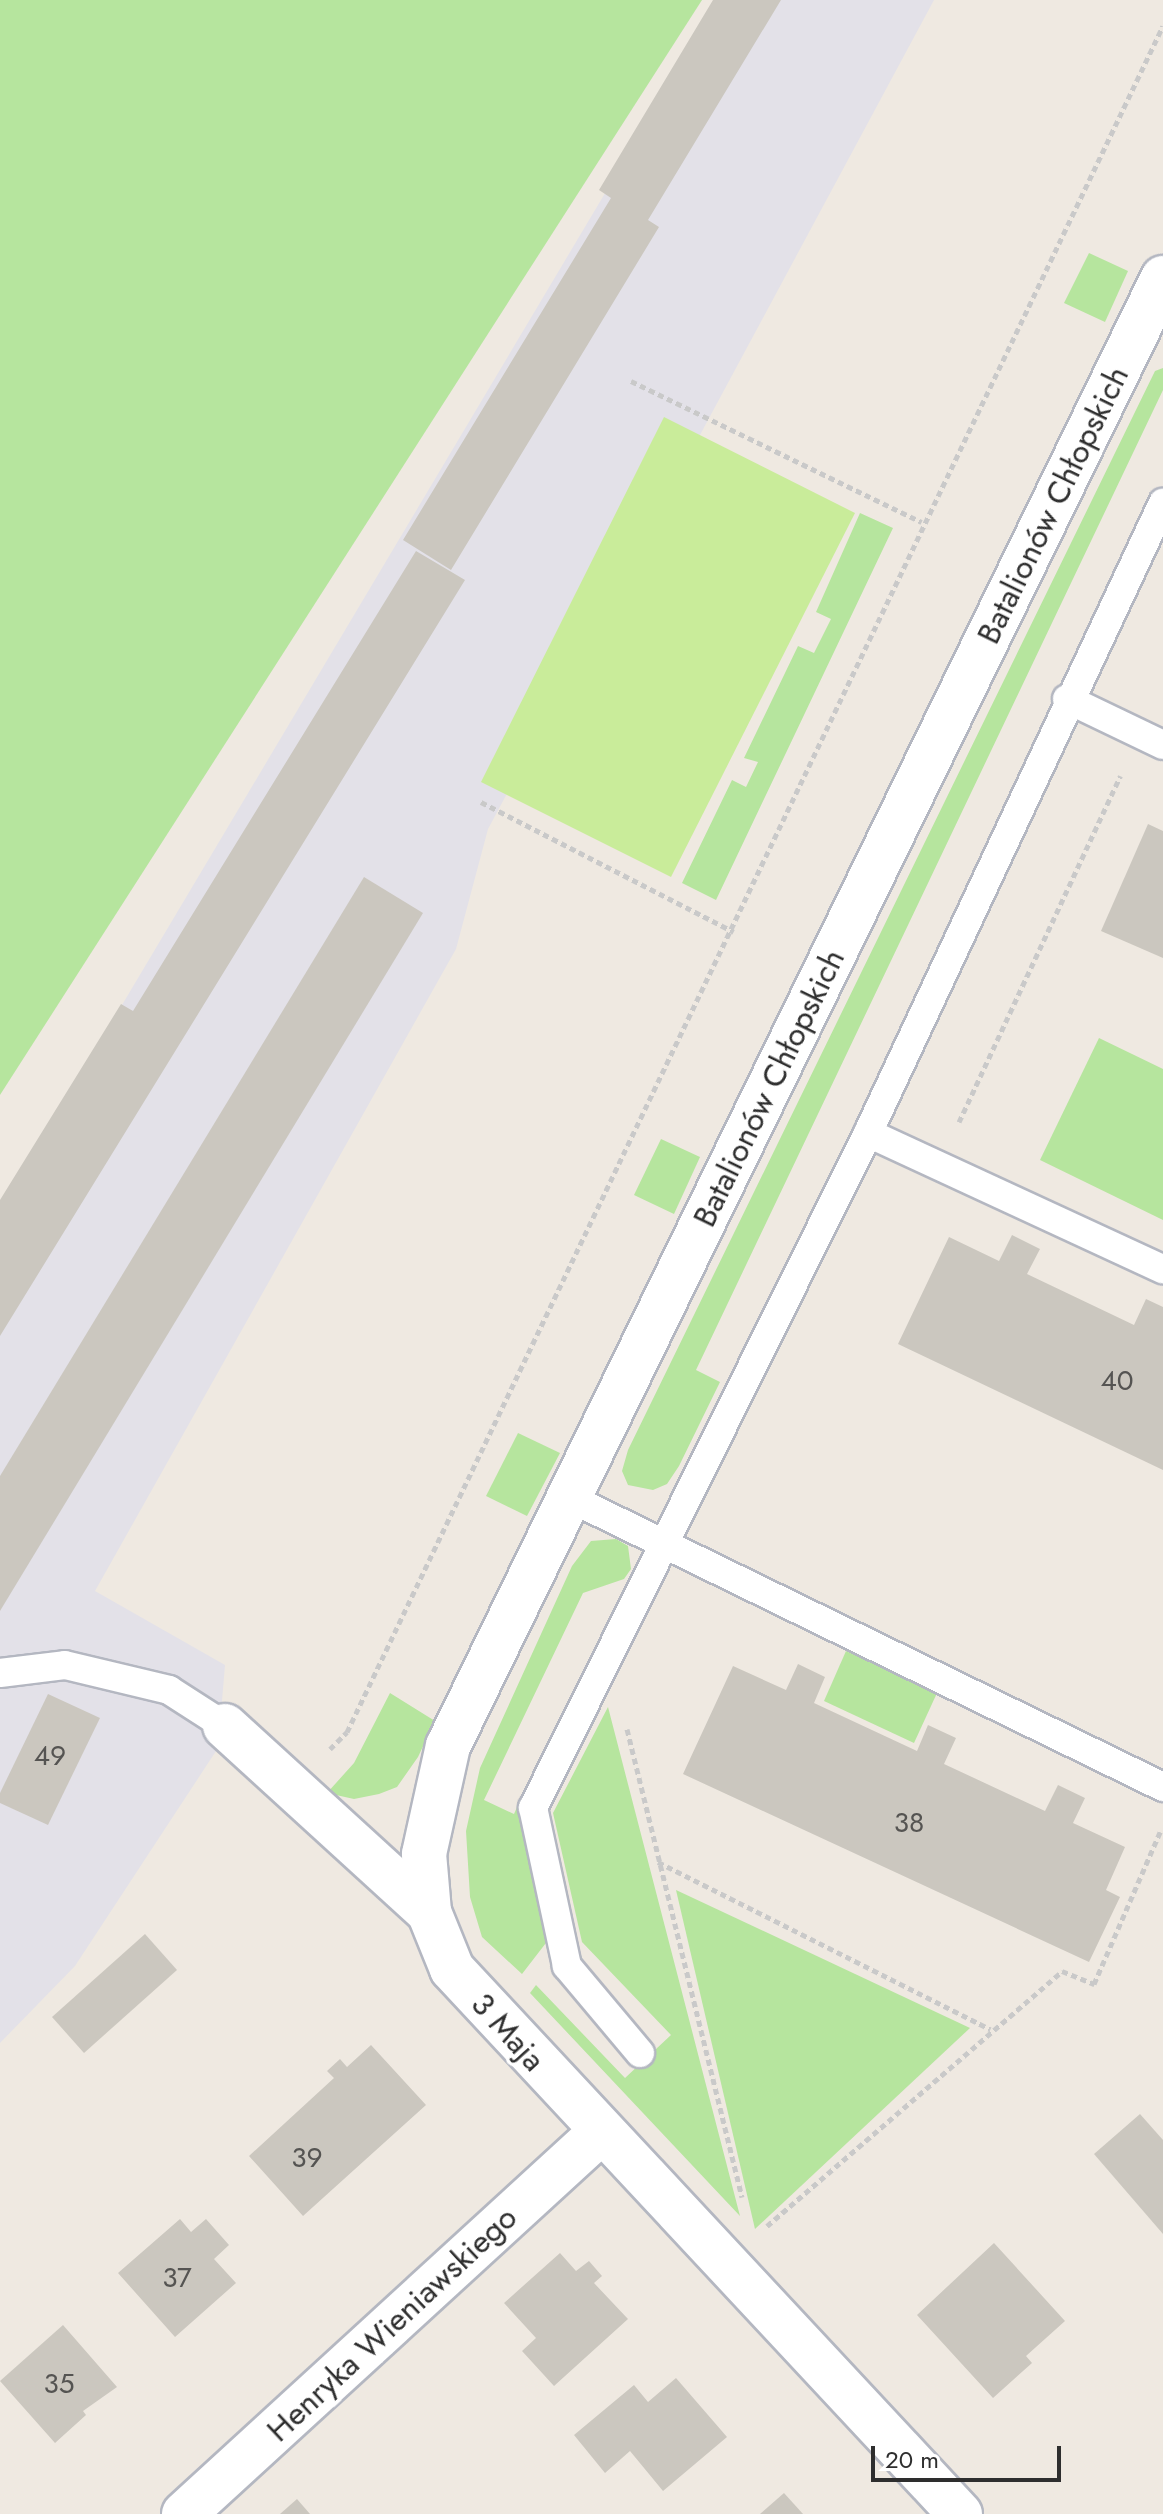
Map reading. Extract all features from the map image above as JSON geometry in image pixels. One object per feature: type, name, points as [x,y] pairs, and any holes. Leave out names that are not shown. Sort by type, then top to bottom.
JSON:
[{"type":"street","name":"Batalionów Chłopskich","points":[[429,1912],[424,1854],[448,1746],[1153,324],[1163,278]]},
{"type":"street","name":"3 Maja","points":[[225,1726],[289,1789],[429,1912],[452,1969],[600,2133],[960,2514]]},
{"type":"street","name":"Henryka Wieniawskiego","points":[[184,2514],[600,2133]]},
{"type":"lane","points":[[640,2053],[567,1966],[533,1808],[868,1133],[1067,699],[1163,503]]},
{"type":"lane","points":[[1067,699],[1152,739]]},
{"type":"lane","points":[[868,1133],[1163,1269]]},
{"type":"lane","points":[[570,1498],[667,1542],[1163,1787]]},
{"type":"lane","name":"3 Maja","points":[[0,1673],[65,1665],[169,1690],[225,1726]]},
{"type":"path","points":[[289,1789],[347,1732],[734,932],[922,522],[1163,26]]},
{"type":"path","points":[[631,381],[922,522]]},
{"type":"path","points":[[939,1165],[1152,739]]},
{"type":"path","points":[[481,802],[734,932]]},
{"type":"path","points":[[610,1654],[658,1862],[745,2208]]},
{"type":"path","points":[[765,2228],[990,2029],[1062,1971],[1094,1984],[1163,1825]]},
{"type":"path","points":[[658,1862],[990,2029]]},
{"type":"shaded area","points":[[720,0],[934,0],[488,829],[456,949],[95,1591],[225,1665],[218,1748],[75,1966],[0,2043],[0,1210]]},
{"type":"green space","points":[[0,0],[702,0],[0,1095]]},
{"type":"green space","points":[[1089,253],[1128,271],[1105,322],[1064,303]]},
{"type":"green space","points":[[1163,368],[1163,390],[696,1370],[720,1382],[667,1484],[653,1490],[628,1485],[622,1471],[628,1450],[1155,371]]},
{"type":"green space","points":[[664,417],[855,513],[671,877],[481,782]]},
{"type":"green space","points":[[860,513],[893,528],[716,900],[682,883],[732,780],[746,787],[758,762],[744,758],[798,646],[814,653],[831,619],[816,612]]},
{"type":"green space","points":[[1099,1038],[1163,1069],[1163,1220],[1040,1160]]},
{"type":"green space","points":[[661,1139],[700,1157],[674,1214],[634,1195]]},
{"type":"green space","points":[[518,1433],[560,1453],[527,1516],[486,1496]]},
{"type":"green space","points":[[616,1539],[628,1546],[631,1569],[624,1579],[583,1593],[484,1800],[514,1814],[521,1798],[529,1823],[549,1939],[522,1974],[482,1937],[470,1897],[466,1831],[480,1768],[572,1566],[591,1541]]},
{"type":"green space","points":[[846,1651],[937,1693],[914,1743],[824,1701]]},
{"type":"green space","points":[[390,1693],[435,1721],[418,1757],[397,1787],[354,1799],[327,1793],[354,1763]]},
{"type":"green space","points":[[608,1707],[740,2216],[530,1993],[536,1985],[625,2078],[671,2035],[582,1942],[553,1813]]},
{"type":"green space","points":[[676,1890],[970,2028],[755,2229]]},
{"type":"building","points":[[713,0],[781,0],[648,220],[659,227],[451,570],[403,540],[611,198],[599,190]]},
{"type":"building","points":[[416,551],[465,580],[0,1336],[0,1200],[121,1004],[133,1011]]},
{"type":"building","points":[[1148,824],[1163,831],[1163,958],[1101,931]]},
{"type":"building","points":[[364,877],[423,913],[0,1611],[0,1476]]},
{"type":"building","points":[[1012,1235],[1040,1249],[1027,1274],[1134,1325],[1146,1299],[1163,1307],[1163,1470],[898,1344],[949,1237],[999,1261]]},
{"type":"building","points":[[798,1664],[825,1677],[814,1703],[917,1751],[928,1725],[956,1738],[944,1764],[1045,1811],[1058,1785],[1085,1798],[1073,1823],[1125,1847],[1106,1890],[1120,1897],[1089,1962],[683,1774],[733,1666],[786,1690]]},
{"type":"building","points":[[48,1694],[100,1718],[48,1825],[0,1803],[0,1793]]},
{"type":"building","points":[[145,1934],[177,1970],[84,2053],[52,2017]]},
{"type":"building","points":[[371,2045],[426,2105],[303,2216],[249,2156],[334,2078],[327,2071],[340,2059],[347,2067]]},
{"type":"building","points":[[1140,2114],[1163,2140],[1163,2234],[1094,2154]]},
{"type":"building","points":[[180,2219],[191,2232],[206,2219],[229,2245],[214,2259],[236,2283],[175,2337],[118,2273]]},
{"type":"building","points":[[994,2243],[1065,2321],[1026,2356],[1032,2363],[993,2398],[917,2315]]},
{"type":"building","points":[[560,2253],[576,2271],[589,2261],[602,2276],[594,2283],[628,2319],[554,2386],[522,2351],[536,2338],[504,2303]]},
{"type":"building","points":[[63,2325],[117,2387],[83,2411],[86,2415],[55,2443],[0,2381]]},
{"type":"building","points":[[676,2378],[727,2437],[663,2491],[630,2451],[605,2473],[574,2435],[634,2385],[648,2402]]},
{"type":"building","points":[[784,2493],[803,2514],[760,2514]]},
{"type":"building","points":[[297,2499],[310,2514],[280,2514]]}]
